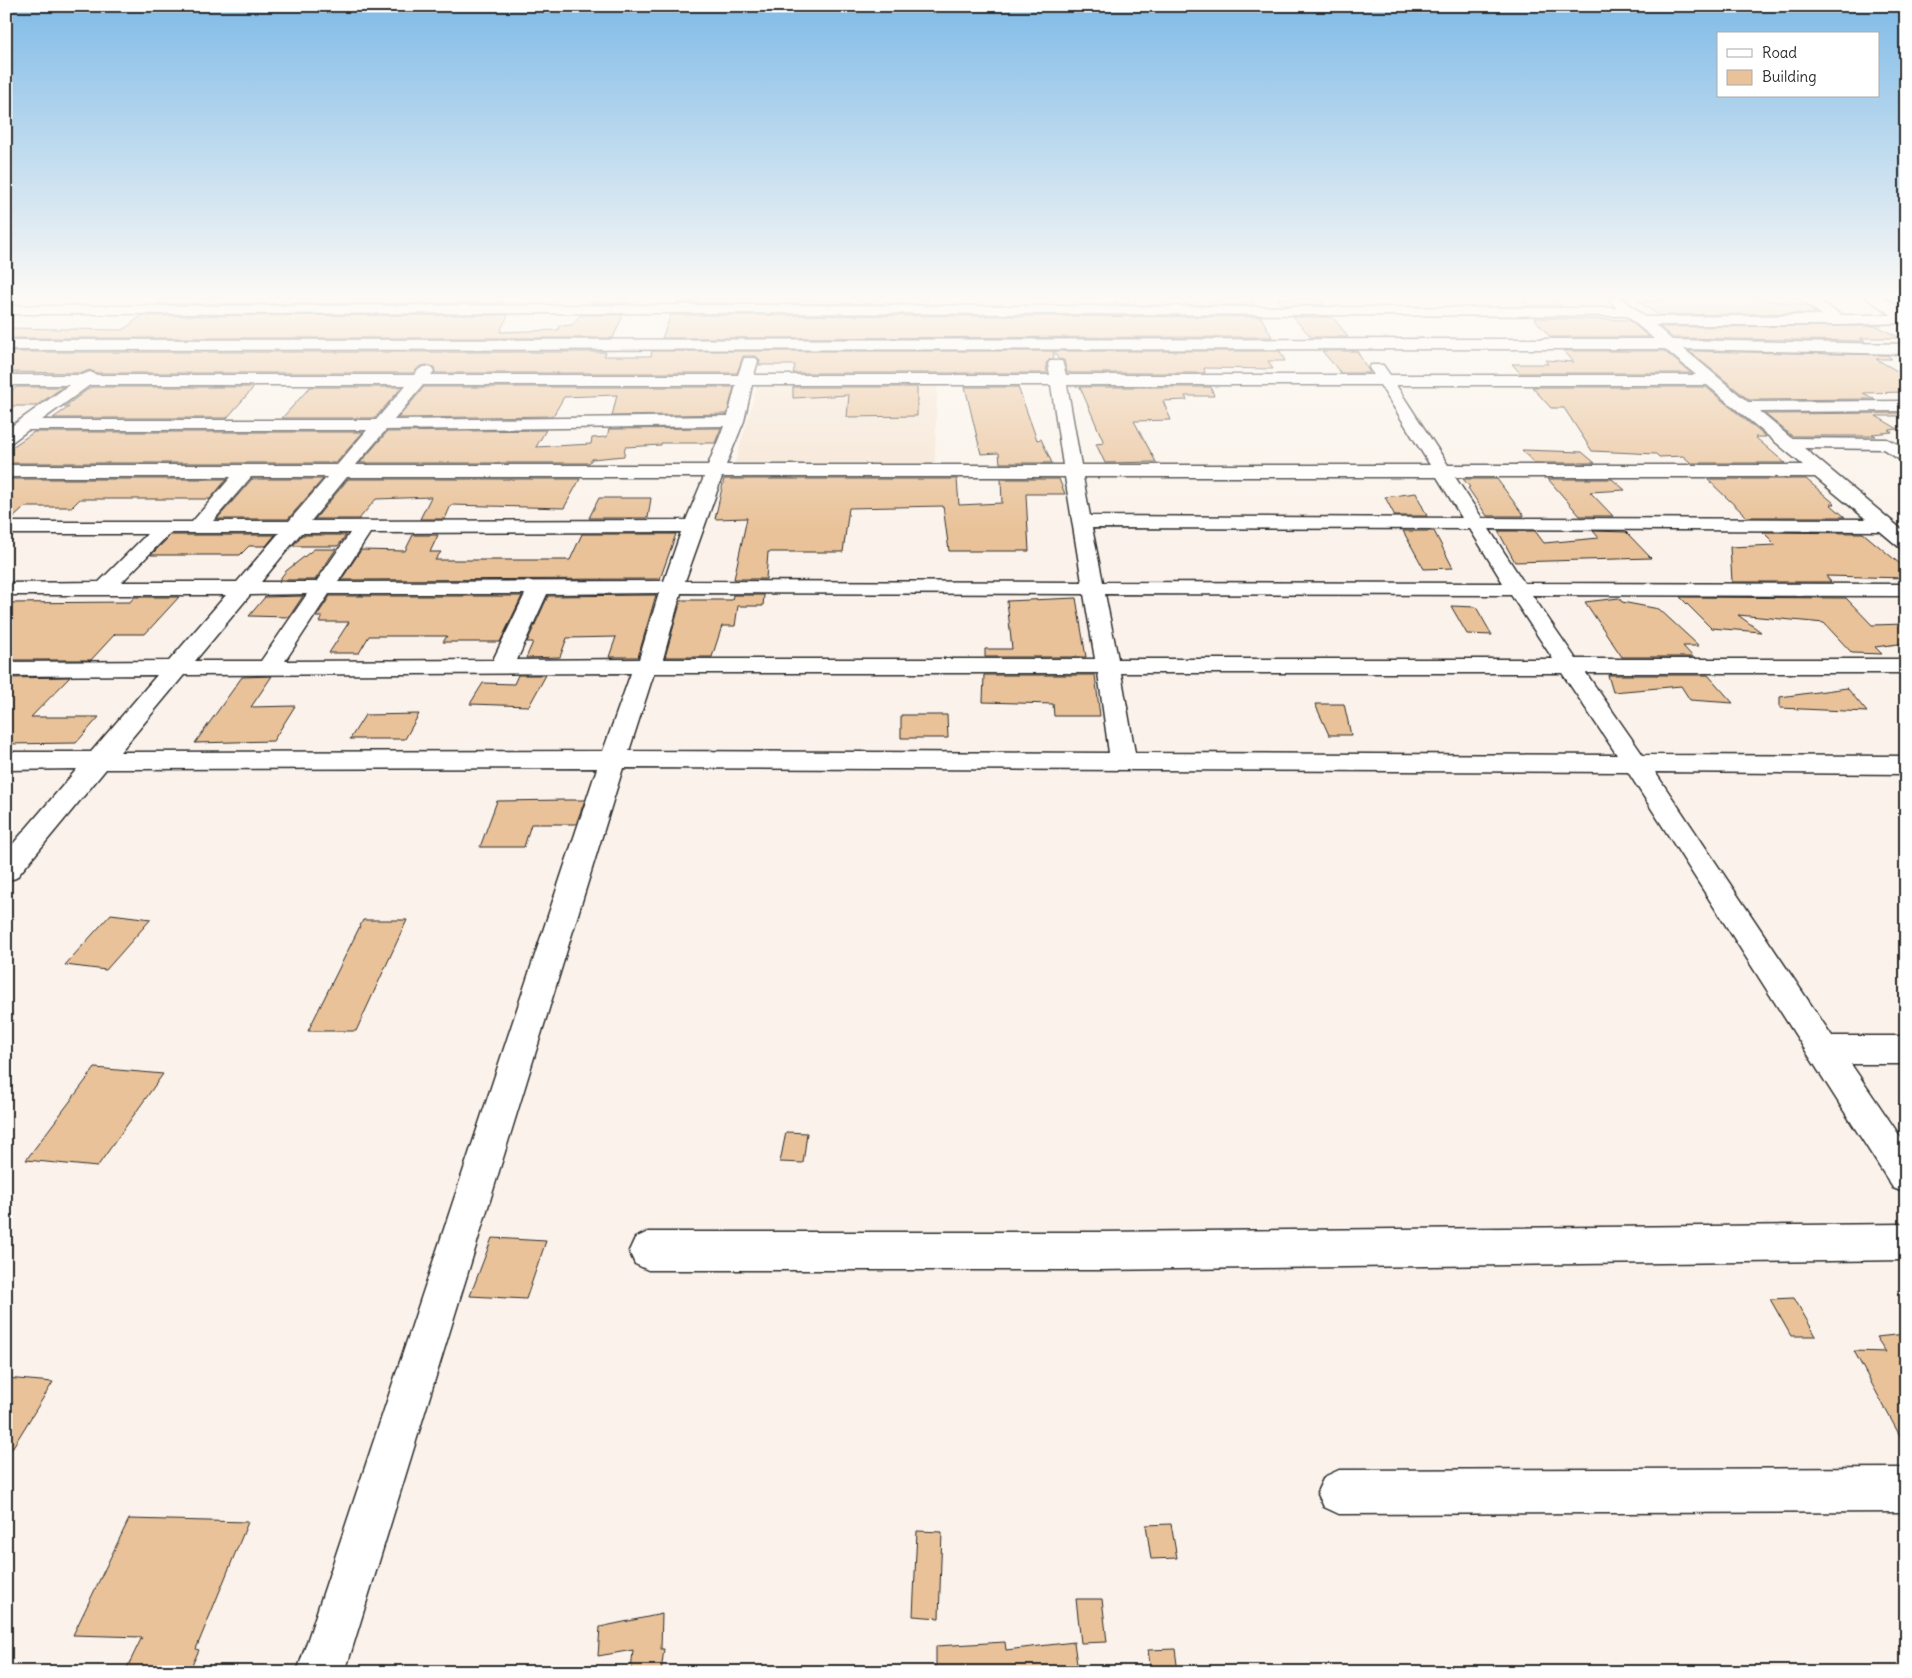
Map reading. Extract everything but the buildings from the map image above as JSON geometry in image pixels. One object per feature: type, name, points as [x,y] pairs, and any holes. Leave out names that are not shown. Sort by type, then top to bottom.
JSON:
[{"type":"street","points":[[6,438],[95,373]]},
{"type":"street","points":[[6,871],[425,373]]},
{"type":"street","points":[[321,1672],[614,759],[645,666],[651,659],[692,526],[735,420],[747,373]]},
{"type":"street","points":[[1058,373],[1081,522],[1109,666],[1123,760]]},
{"type":"street","points":[[1380,373],[1518,590],[1636,764],[1906,1176]]},
{"type":"street","points":[[1704,373],[1906,543]]},
{"type":"street","points":[[627,421],[647,379]]},
{"type":"street","points":[[6,380],[1712,380]]},
{"type":"street","points":[[1745,407],[1906,406]]},
{"type":"street","points":[[25,424],[381,424],[735,420]]},
{"type":"street","points":[[1787,443],[1888,444],[1906,456]]},
{"type":"street","points":[[198,527],[247,470]]},
{"type":"street","points":[[6,471],[1819,470]]},
{"type":"street","points":[[1081,522],[1476,524],[1880,522],[1906,519]]},
{"type":"street","points":[[268,668],[365,526]]},
{"type":"street","points":[[6,528],[692,526]]},
{"type":"street","points":[[105,588],[164,528]]},
{"type":"street","points":[[6,589],[672,587],[1906,590]]},
{"type":"street","points":[[502,666],[539,588]]},
{"type":"street","points":[[6,670],[502,666],[1906,666]]},
{"type":"street","points":[[6,761],[1123,760],[1906,765]]},
{"type":"street","points":[[1824,1050],[1906,1050]]},
{"type":"street","points":[[648,1251],[1099,1251],[1906,1242]]},
{"type":"street","points":[[1339,1492],[1906,1490]]},
{"type":"shaded area","points":[[758,384],[937,384],[935,463],[735,463]]}]
